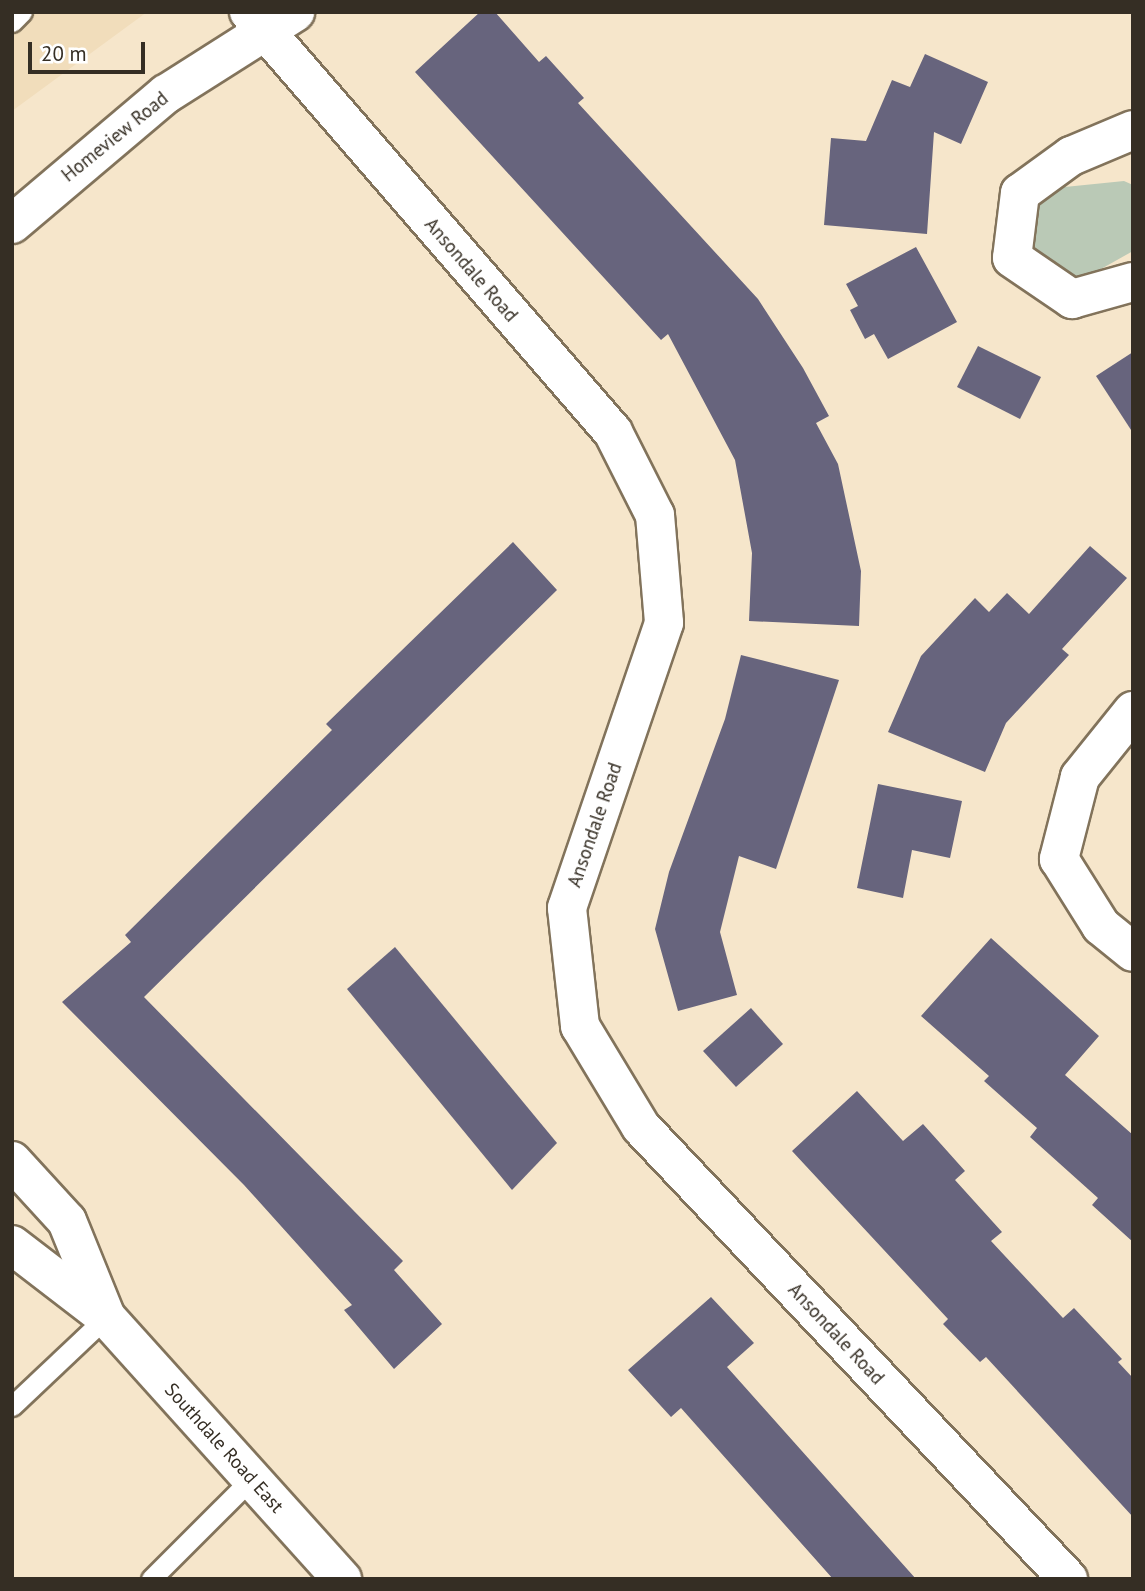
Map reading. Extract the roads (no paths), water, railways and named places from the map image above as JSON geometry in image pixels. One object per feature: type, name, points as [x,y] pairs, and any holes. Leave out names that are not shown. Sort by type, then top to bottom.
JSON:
[{"type":"street","name":"Homeview Road","points":[[12,225],[166,94],[256,23],[295,12]]},
{"type":"street","name":"Ansondale Road","points":[[256,23],[613,432],[655,515],[664,623],[567,908],[580,1026],[641,1127],[1068,1579]]},
{"type":"street","points":[[1133,130],[1071,156],[1020,193],[1012,258],[1072,299],[1133,282]]},
{"type":"street","points":[[1133,711],[1080,777],[1059,859],[1101,926],[1133,952]]},
{"type":"street","name":"Southdale Road East","points":[[12,1161],[67,1221],[106,1317]]},
{"type":"street","name":"Southdale Road East","points":[[12,1245],[106,1317],[342,1579]]},
{"type":"lane","points":[[12,22],[22,12]]},
{"type":"lane","points":[[12,1406],[106,1317]]},
{"type":"lane","points":[[151,1579],[252,1478]]}]
